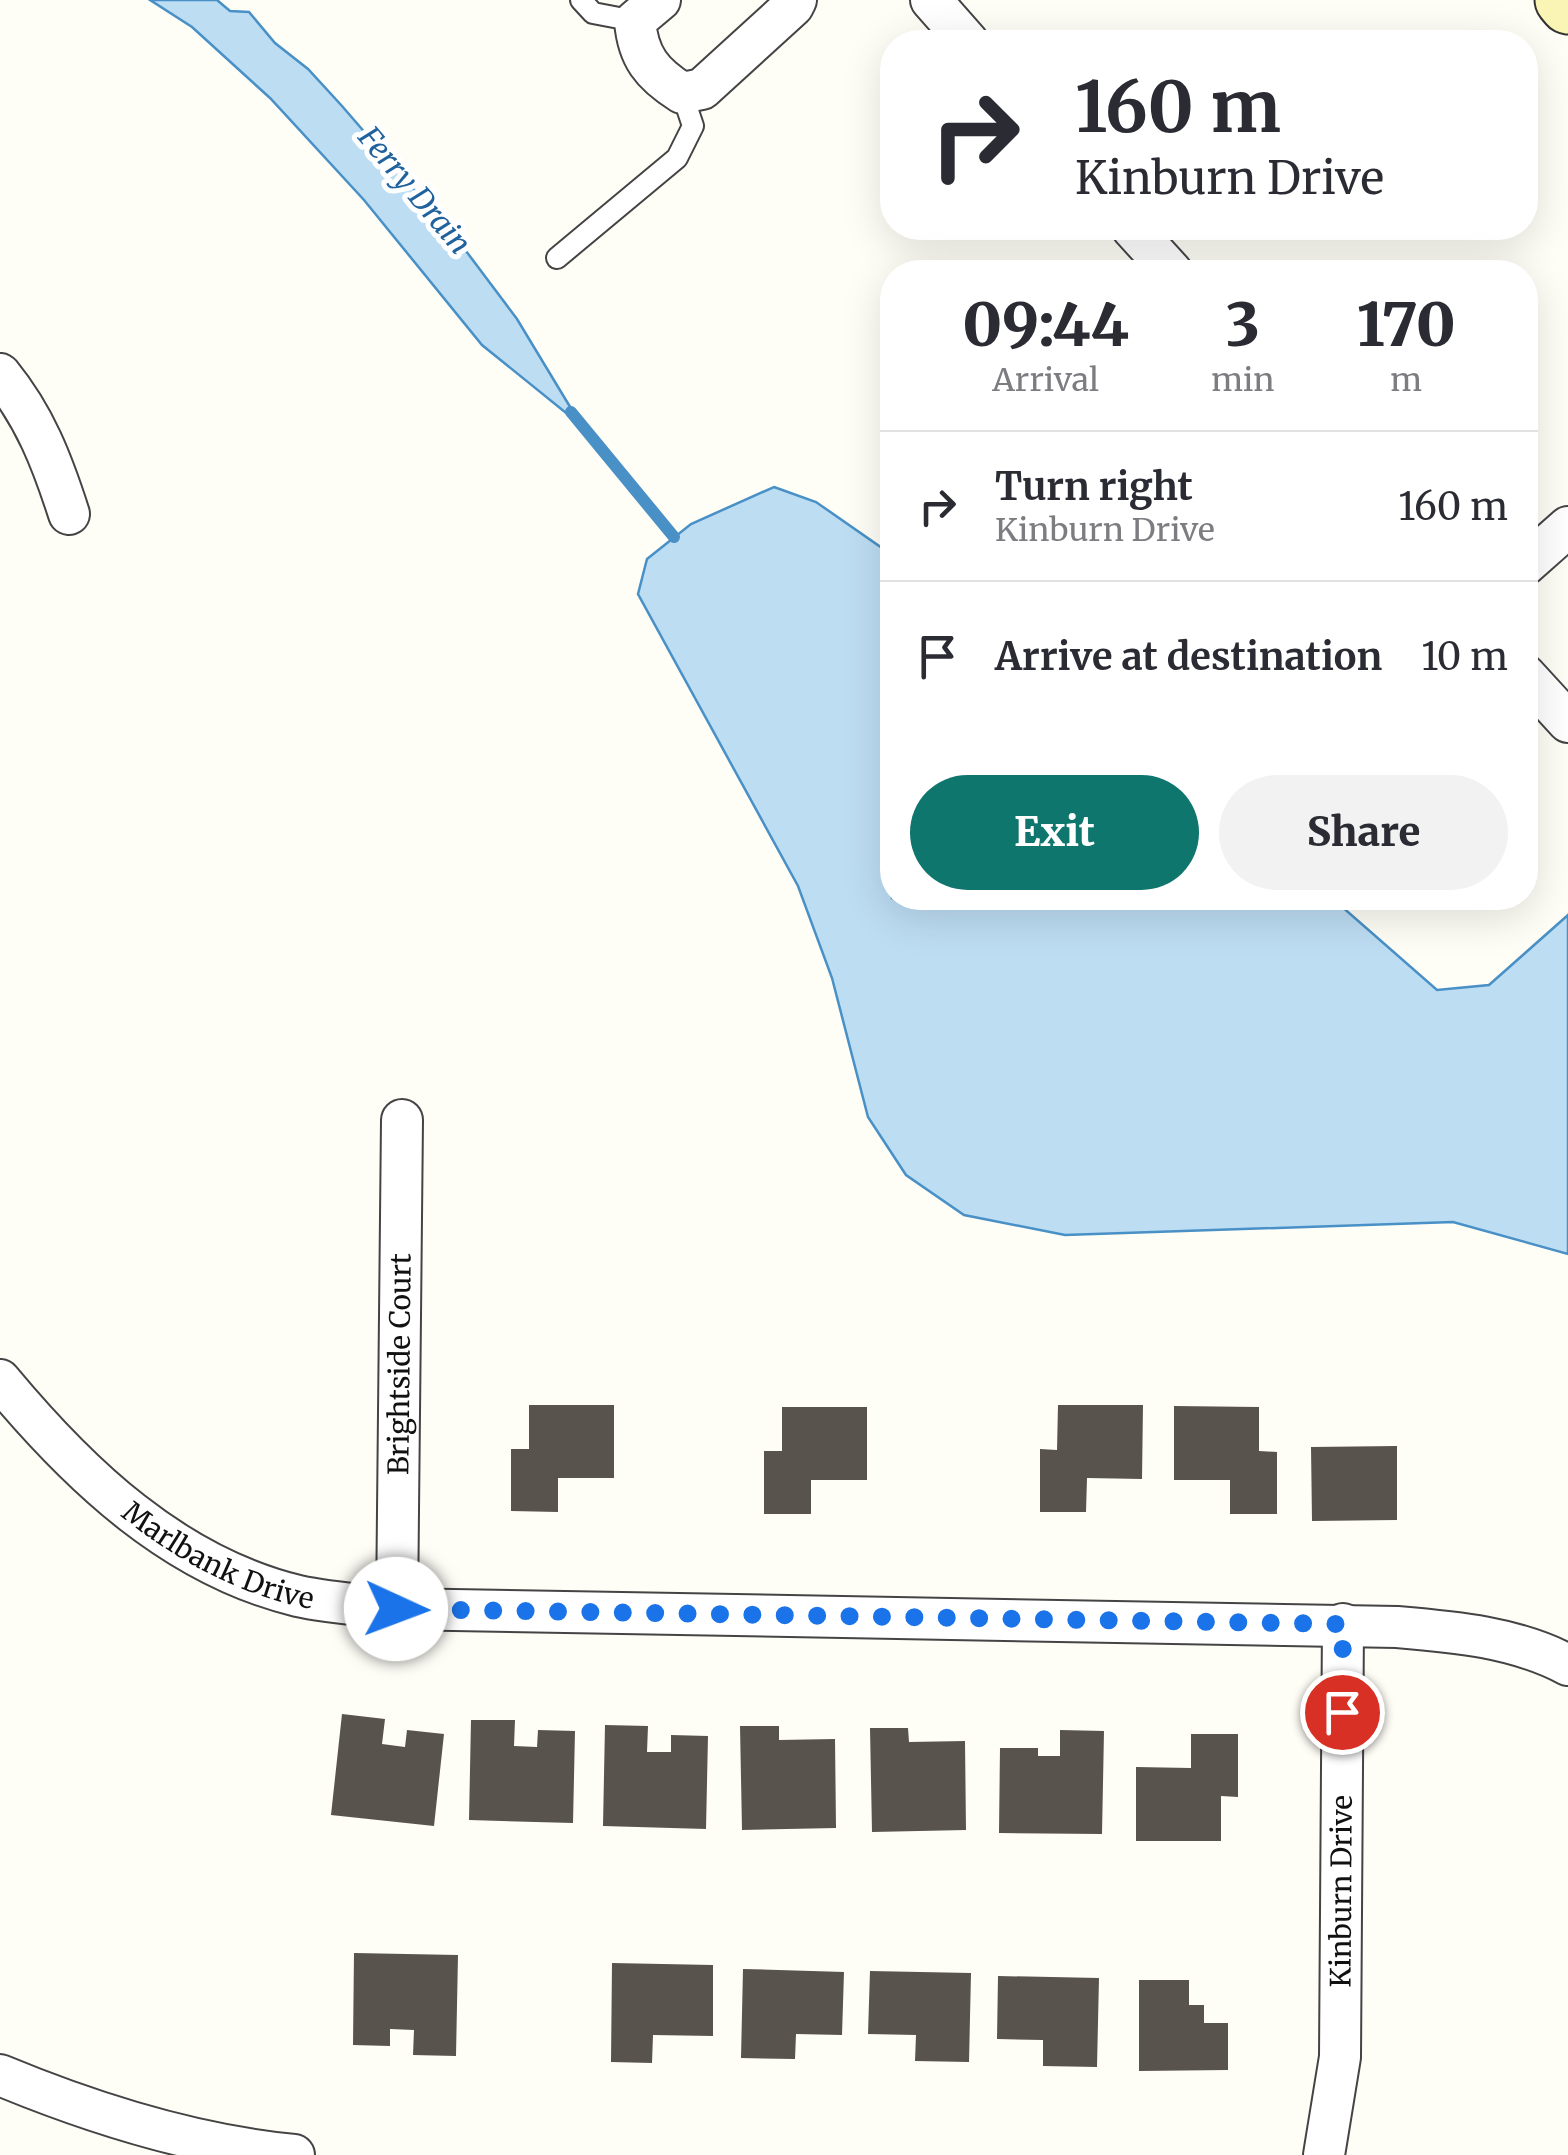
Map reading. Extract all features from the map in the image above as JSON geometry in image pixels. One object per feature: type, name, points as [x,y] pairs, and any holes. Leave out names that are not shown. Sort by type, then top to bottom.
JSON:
[{"type":"main road","points":[[1563,0],[1568,6]]},
{"type":"street","points":[[647,10],[637,42],[644,62],[661,80],[682,93],[702,89],[796,0]]},
{"type":"street","points":[[931,0],[957,30]]},
{"type":"street","points":[[1143,240],[1161,260]]},
{"type":"street","points":[[0,374],[25,406],[48,450],[69,514]]},
{"type":"street","points":[[1538,554],[1568,527]]},
{"type":"street","points":[[1538,689],[1568,722]]},
{"type":"street","name":"Brightside Court","points":[[396,1609],[402,1120]]},
{"type":"street","name":"Marlbank Drive","points":[[1,1383],[62,1451],[114,1499],[170,1540],[232,1574],[299,1596],[396,1609],[1343,1624],[1470,1634],[1542,1651],[1568,1665]]},
{"type":"street","name":"Kinburn Drive","points":[[1324,2155],[1340,2058],[1343,1624]]},
{"type":"street","points":[[0,2075],[139,2125],[212,2143],[294,2155]]},
{"type":"lane","points":[[582,0],[593,13],[647,10]]},
{"type":"lane","points":[[557,258],[676,158],[693,126],[682,93]]},
{"type":"water","name":"Ferry Drain","points":[[150,0],[217,0],[230,11],[249,12],[275,43],[308,69],[457,239],[517,319],[581,425],[482,345],[364,200],[270,98],[192,27]]},
{"type":"water","points":[[774,487],[816,502],[880,547],[880,910],[1346,910],[1437,990],[1489,985],[1568,915],[1568,1254],[1453,1222],[1065,1235],[964,1215],[906,1175],[868,1117],[832,978],[798,886],[638,594],[647,559],[691,524]]},
{"type":"building","points":[[529,1405],[614,1405],[614,1478],[558,1478],[558,1512],[511,1511],[511,1449],[529,1449]]},
{"type":"building","points":[[1058,1405],[1143,1405],[1142,1479],[1087,1478],[1086,1512],[1040,1512],[1040,1449],[1057,1450]]},
{"type":"building","points":[[1174,1406],[1259,1407],[1259,1451],[1277,1452],[1277,1514],[1230,1514],[1230,1480],[1174,1480]]},
{"type":"building","points":[[782,1407],[867,1407],[867,1480],[811,1480],[811,1514],[764,1514],[764,1451],[782,1451]]},
{"type":"building","points":[[1397,1446],[1397,1520],[1312,1521],[1311,1447]]},
{"type":"building","points":[[342,1714],[385,1719],[382,1744],[405,1747],[407,1730],[444,1734],[434,1826],[331,1815]]},
{"type":"building","points":[[471,1720],[515,1720],[514,1746],[537,1747],[538,1730],[575,1731],[573,1823],[469,1820]]},
{"type":"building","points":[[605,1725],[648,1726],[647,1752],[671,1752],[671,1735],[708,1736],[706,1829],[603,1826]]},
{"type":"building","points":[[740,1726],[779,1726],[779,1740],[835,1739],[836,1828],[742,1830]]},
{"type":"building","points":[[870,1728],[908,1728],[909,1742],[965,1741],[966,1830],[872,1832]]},
{"type":"building","points":[[1060,1730],[1104,1731],[1102,1834],[999,1833],[1000,1748],[1038,1748],[1038,1756],[1060,1756]]},
{"type":"building","points":[[1191,1734],[1238,1734],[1238,1797],[1221,1796],[1221,1841],[1136,1841],[1136,1767],[1191,1768]]},
{"type":"building","points":[[354,1953],[458,1955],[456,2056],[413,2055],[414,2030],[390,2029],[390,2046],[353,2045]]},
{"type":"building","points":[[612,1963],[713,1965],[713,2036],[653,2035],[652,2063],[611,2062]]},
{"type":"building","points":[[743,1969],[844,1972],[842,2035],[796,2034],[795,2059],[741,2058]]},
{"type":"building","points":[[870,1971],[971,1973],[969,2062],[915,2061],[916,2035],[868,2034]]},
{"type":"building","points":[[998,1976],[1099,1978],[1097,2067],[1043,2066],[1043,2040],[997,2039]]},
{"type":"building","points":[[1139,1980],[1189,1980],[1189,2005],[1204,2005],[1204,2023],[1228,2023],[1228,2070],[1139,2071]]},
{"type":"waterway","points":[[571,412],[674,537]]},
{"type":"route","points":[[396,1609],[1343,1624],[1342,1712]]}]
